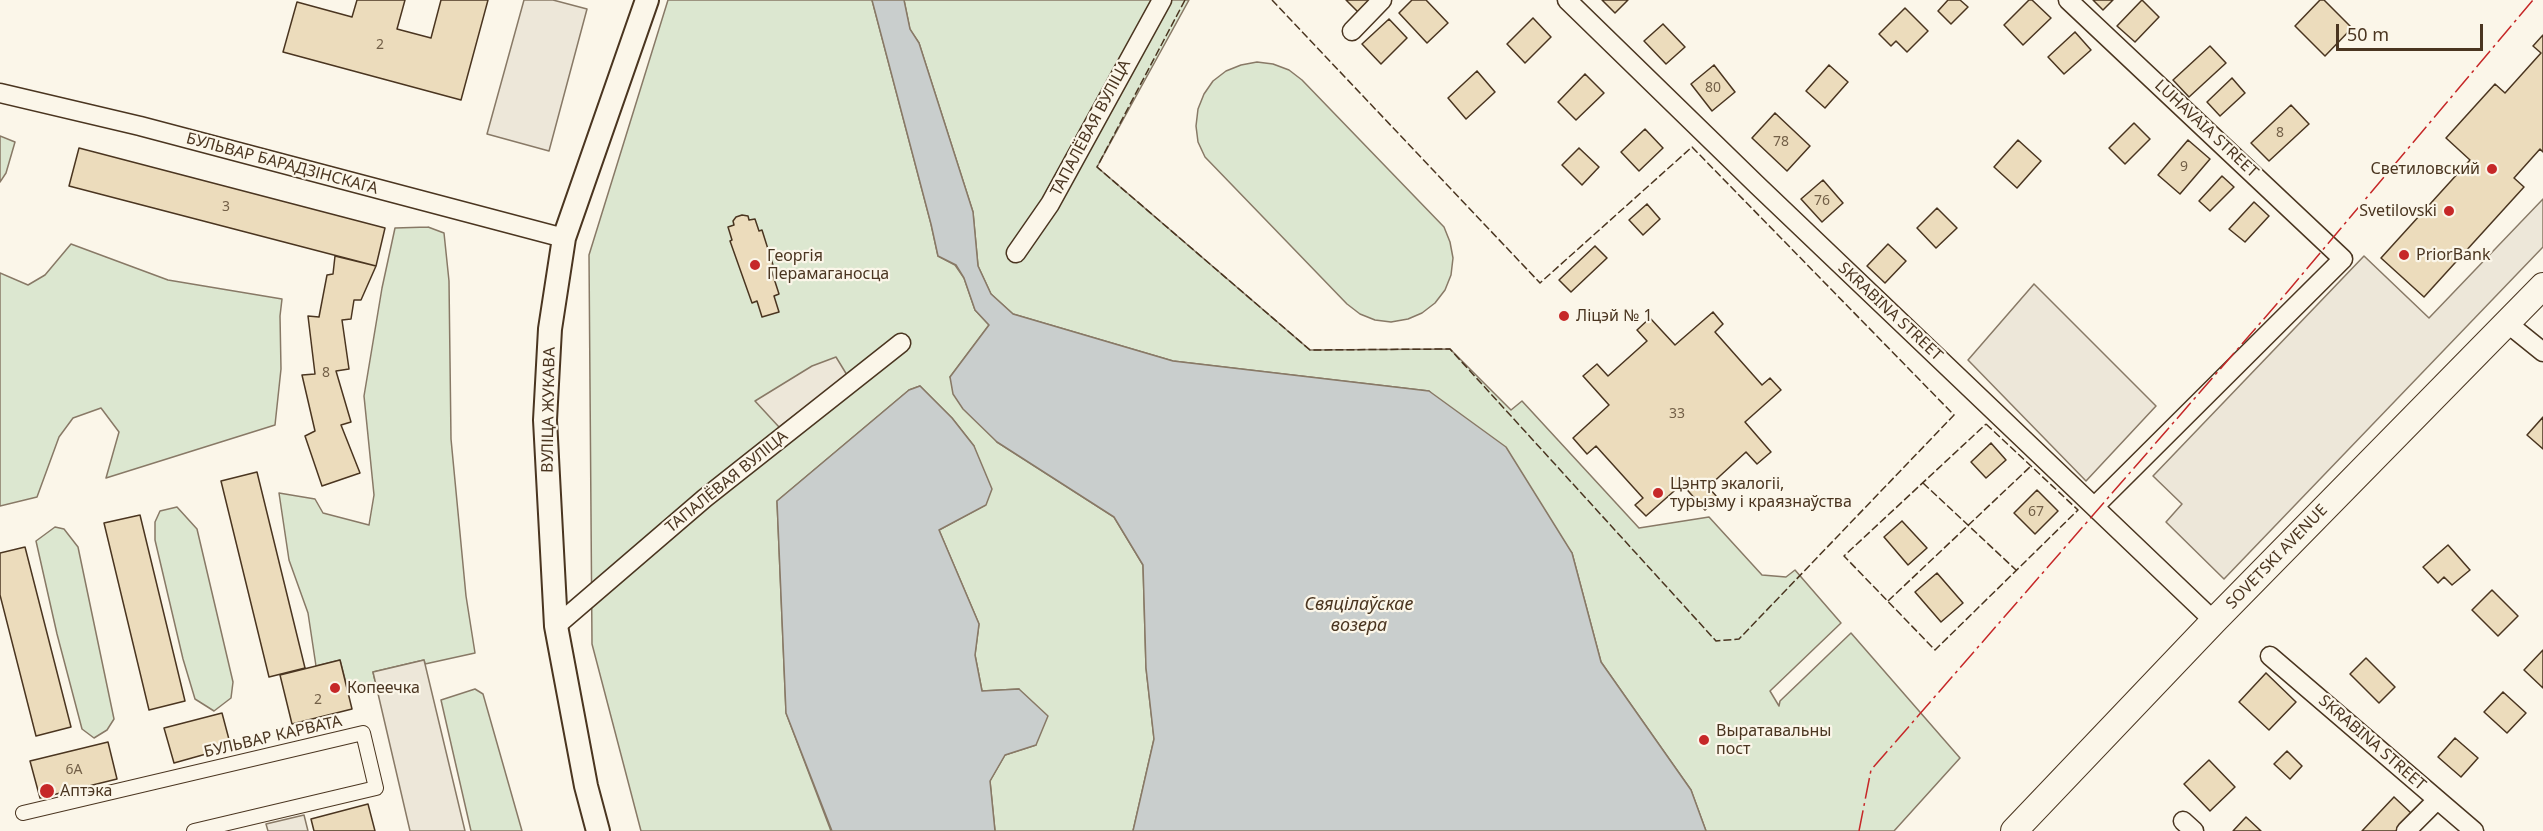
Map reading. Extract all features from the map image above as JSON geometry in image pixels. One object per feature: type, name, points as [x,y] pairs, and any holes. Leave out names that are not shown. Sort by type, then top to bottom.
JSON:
[{"type":"main road","name":"SOVETSKI AVENUE","points":[[2014,831],[2214,621],[2543,286]]},
{"type":"street","name":"ВУЛІЦА ЖУКАВА","points":[[598,831],[586,786],[556,626],[545,420],[550,329],[564,238],[647,0]]},
{"type":"street","name":"ТАПАЛЁВАЯ ВУЛІЦА","points":[[1016,253],[1050,204],[1129,55],[1162,0]]},
{"type":"street","points":[[1352,31],[1382,0]]},
{"type":"street","name":"SKRABINA STREET","points":[[1567,0],[1756,185],[2214,621]]},
{"type":"street","name":"LUHAVAIA STREET","points":[[2068,0],[2343,259],[2094,506]]},
{"type":"street","name":"БУЛЬВАР БАРАДЗІНСКАГА","points":[[0,93],[140,126],[564,238]]},
{"type":"street","points":[[2507,323],[2543,352]]},
{"type":"street","name":"ТАПАЛЁВАЯ ВУЛІЦА","points":[[556,626],[705,498],[901,343]]},
{"type":"street","name":"SKRABINA STREET","points":[[2270,656],[2474,831]]},
{"type":"street","name":"БУЛЬВАР КАРВАТА","points":[[23,813],[363,733],[376,788],[194,831]]},
{"type":"street","points":[[2406,831],[2437,800]]},
{"type":"green space","points":[[668,0],[872,0],[938,256],[955,265],[964,278],[975,310],[989,325],[950,377],[997,442],[1114,517],[1143,565],[1146,668],[1154,739],[1133,831],[995,831],[990,781],[1005,755],[1036,745],[1019,689],[982,691],[975,655],[979,624],[939,530],[985,505],[974,446],[952,418],[920,386],[909,390],[777,501],[786,713],[831,831],[641,831],[592,644],[589,255]]},
{"type":"green space","points":[[904,0],[1189,0],[1097,167],[1310,350],[1450,349],[1511,410],[1522,401],[1639,528],[1709,517],[1762,575],[1786,577],[1795,570],[1841,623],[1770,691],[1779,706],[1780,701],[1851,633],[1960,758],[1894,831],[1706,831],[1691,790],[1601,662],[1572,553],[1429,391],[1173,361],[1013,314],[991,294],[978,266],[973,212],[919,43],[910,30]]},
{"type":"green space","points":[[1257,62],[1273,64],[1289,70],[1302,80],[1444,227],[1453,258],[1451,275],[1445,290],[1435,303],[1422,313],[1408,319],[1391,322],[1375,320],[1360,314],[1347,304],[1205,157],[1198,142],[1196,126],[1198,109],[1204,94],[1213,81],[1226,71]]},
{"type":"green space","points":[[0,136],[15,142],[6,173],[0,182]]},
{"type":"green space","points":[[428,227],[444,233],[449,281],[451,439],[466,596],[475,653],[425,664],[424,660],[373,672],[376,685],[348,691],[340,660],[316,666],[308,613],[289,560],[279,493],[315,499],[323,513],[369,525],[374,495],[364,396],[382,288],[395,228]]},
{"type":"green space","points":[[71,244],[168,280],[282,299],[281,369],[275,425],[106,478],[119,432],[101,408],[73,418],[59,437],[37,497],[0,506],[0,273],[28,285],[45,275]]},
{"type":"green space","points":[[177,507],[197,529],[233,682],[231,698],[214,711],[195,699],[183,659],[155,540],[155,522],[160,511]]},
{"type":"green space","points":[[55,527],[64,529],[78,547],[114,719],[107,730],[94,738],[82,729],[36,541]]},
{"type":"green space","points":[[475,689],[483,694],[522,831],[471,831],[441,700]]},
{"type":"shaded area","points":[[524,0],[553,0],[587,9],[549,151],[487,134]]},
{"type":"shaded area","points":[[2543,199],[2543,247],[2224,579],[2166,522],[2182,504],[2153,476],[2364,256],[2429,318]]},
{"type":"shaded area","points":[[2034,284],[2156,406],[2086,481],[1968,360]]},
{"type":"shaded area","points":[[836,357],[847,375],[779,427],[755,401],[812,366]]},
{"type":"shaded area","points":[[424,660],[465,831],[410,831],[373,672]]},
{"type":"shaded area","points":[[304,815],[308,831],[268,831],[266,824]]},
{"type":"water","name":"Свяцілаўскае возера","points":[[872,0],[904,0],[910,29],[919,43],[973,212],[978,266],[991,294],[1013,314],[1173,361],[1429,391],[1506,447],[1572,553],[1601,662],[1691,790],[1706,831],[1133,831],[1154,739],[1146,668],[1143,565],[1114,517],[997,442],[963,409],[953,394],[950,377],[989,325],[975,310],[964,278],[956,265],[938,256]]},
{"type":"water","points":[[920,386],[952,418],[974,446],[992,489],[986,505],[939,530],[979,624],[975,655],[982,691],[1019,689],[1048,716],[1036,745],[1005,755],[990,781],[995,831],[832,831],[786,713],[777,501],[909,390]]},
{"type":"building","points":[[357,0],[405,0],[397,29],[431,38],[441,0],[488,0],[461,100],[283,52],[297,2],[352,17]]},
{"type":"building","points":[[1346,0],[1370,0],[1358,12]]},
{"type":"building","points":[[1412,0],[1426,0],[1448,23],[1427,43],[1399,13]]},
{"type":"building","points":[[1602,0],[1628,0],[1615,13]]},
{"type":"building","points":[[1948,0],[1960,0],[1968,7],[1951,24],[1938,11]]},
{"type":"building","points":[[2029,0],[2032,0],[2051,18],[2023,45],[2004,25]]},
{"type":"building","points":[[2093,0],[2113,0],[2103,10]]},
{"type":"building","points":[[2142,0],[2159,17],[2135,42],[2117,26]]},
{"type":"building","points":[[2320,0],[2324,0],[2352,28],[2325,56],[2295,26]]},
{"type":"building","points":[[1905,8],[1928,31],[1907,52],[1896,41],[1891,46],[1879,34]]},
{"type":"building","points":[[1533,18],[1551,37],[1525,63],[1507,44]]},
{"type":"building","points":[[1389,19],[1407,38],[1381,64],[1362,44]]},
{"type":"building","points":[[1663,24],[1685,47],[1666,64],[1644,41]]},
{"type":"building","points":[[2075,32],[2091,50],[2064,74],[2048,57]]},
{"type":"building","name":"Светиловский","points":[[2543,35],[2543,152],[2540,149],[2514,178],[2524,187],[2424,297],[2381,258],[2470,160],[2446,138],[2495,84],[2505,93],[2541,53],[2533,46]]},
{"type":"building","points":[[2210,46],[2226,63],[2189,97],[2173,80]]},
{"type":"building","points":[[1714,65],[1735,92],[1712,111],[1691,84]]},
{"type":"building","points":[[1829,65],[1848,82],[1825,108],[1806,91]]},
{"type":"building","points":[[1477,71],[1495,92],[1466,119],[1448,98]]},
{"type":"building","points":[[1585,74],[1604,93],[1576,120],[1558,102]]},
{"type":"building","points":[[2232,78],[2245,93],[2220,116],[2207,102]]},
{"type":"building","points":[[2291,105],[2309,124],[2269,161],[2251,143]]},
{"type":"building","points":[[1775,113],[1810,146],[1787,171],[1752,138]]},
{"type":"building","points":[[2134,123],[2150,139],[2125,164],[2109,148]]},
{"type":"building","points":[[1645,129],[1663,148],[1639,171],[1621,152]]},
{"type":"building","points":[[2018,140],[2041,161],[2017,188],[1994,167]]},
{"type":"building","points":[[2188,140],[2210,159],[2180,194],[2158,175]]},
{"type":"building","points":[[79,148],[385,228],[376,266],[69,186]]},
{"type":"building","points":[[1579,148],[1599,167],[1582,185],[1562,165]]},
{"type":"building","points":[[2222,176],[2234,187],[2210,211],[2199,201]]},
{"type":"building","points":[[1823,180],[1843,203],[1822,222],[1801,199]]},
{"type":"building","points":[[2254,202],[2269,216],[2245,242],[2229,229]]},
{"type":"building","points":[[1647,204],[1660,219],[1643,235],[1629,220]]},
{"type":"building","points":[[1937,208],[1957,228],[1936,248],[1917,228]]},
{"type":"building","name":"Георгія Перамаганосца","points":[[748,216],[749,220],[755,219],[759,231],[762,230],[779,294],[774,296],[779,312],[762,317],[757,301],[752,303],[730,241],[732,240],[728,227],[734,225],[733,221],[736,217]]},
{"type":"building","points":[[1888,244],[1906,261],[1885,283],[1867,266]]},
{"type":"building","points":[[1595,246],[1607,258],[1571,292],[1559,280]]},
{"type":"building","points":[[335,256],[376,266],[361,300],[354,300],[351,319],[342,320],[349,369],[336,371],[351,422],[341,425],[360,473],[322,486],[305,436],[315,431],[302,375],[315,374],[308,316],[319,317],[327,275],[333,274]]},
{"type":"building","points":[[1713,312],[1723,324],[1715,332],[1762,385],[1770,378],[1781,390],[1745,422],[1771,452],[1757,464],[1746,452],[1708,487],[1718,498],[1705,510],[1682,484],[1646,516],[1635,505],[1643,498],[1596,446],[1587,454],[1573,438],[1609,405],[1583,376],[1597,364],[1608,376],[1647,341],[1637,330],[1650,318],[1675,345]]},
{"type":"building","points":[[2543,417],[2543,449],[2527,435]]},
{"type":"building","points":[[1991,443],[2006,460],[1986,478],[1971,462]]},
{"type":"building","points":[[257,472],[305,668],[269,677],[221,481]]},
{"type":"building","points":[[2037,490],[2058,511],[2035,534],[2014,513]]},
{"type":"building","points":[[140,515],[185,701],[149,710],[104,523]]},
{"type":"building","points":[[1902,521],[1927,548],[1908,565],[1884,537]]},
{"type":"building","points":[[2448,545],[2470,570],[2452,585],[2444,577],[2438,583],[2423,567]]},
{"type":"building","points":[[25,547],[71,727],[36,736],[0,595],[0,553]]},
{"type":"building","points":[[1937,573],[1963,603],[1941,622],[1915,592]]},
{"type":"building","points":[[2492,590],[2518,616],[2498,636],[2472,610]]},
{"type":"building","points":[[2543,650],[2543,688],[2524,670]]},
{"type":"building","points":[[2366,658],[2395,687],[2379,703],[2350,674]]},
{"type":"building","points":[[340,660],[352,709],[292,724],[280,675]]},
{"type":"building","points":[[2266,673],[2296,702],[2269,730],[2239,702]]},
{"type":"building","points":[[2503,692],[2526,713],[2507,733],[2484,712]]},
{"type":"building","points":[[222,713],[231,747],[174,763],[164,728]]},
{"type":"building","points":[[2455,738],[2478,758],[2461,777],[2438,757]]},
{"type":"building","points":[[108,742],[117,779],[40,798],[30,761]]},
{"type":"building","points":[[2287,751],[2302,766],[2290,779],[2274,764]]},
{"type":"building","points":[[2209,760],[2235,787],[2210,811],[2184,784]]},
{"type":"building","points":[[2394,797],[2412,814],[2396,831],[2362,831]]},
{"type":"building","points":[[368,804],[375,831],[314,831],[311,819]]},
{"type":"building","points":[[2246,817],[2261,831],[2233,831]]},
{"type":"fence","points":[[1185,0],[1097,167],[1310,350],[1450,349],[1716,641],[1739,639],[1954,415],[1692,147],[1540,283],[1272,0]]},
{"type":"fence","points":[[1986,424],[2078,510],[1935,650],[1844,556],[1986,424]]},
{"type":"fence","points":[[1888,601],[2031,466]]},
{"type":"fence","points":[[1923,483],[2016,570]]},
{"type":"power","points":[[1859,831],[1871,770],[2289,290],[2533,0]]},
{"type":"place","name":"Светиловский","points":[[2492,169]]},
{"type":"place","name":"Svetilovski","points":[[2449,211]]},
{"type":"place","name":"PriorBank","points":[[2404,255]]},
{"type":"place","name":"Георгія Перамаганосца","points":[[755,265]]},
{"type":"place","name":"Ліцэй № 1","points":[[1564,316]]},
{"type":"place","name":"Цэнтр экалогіі, турызму і краязнаўства","points":[[1658,493]]},
{"type":"place","name":"Копеечка","points":[[335,688]]},
{"type":"place","name":"Выратавальны пост","points":[[1704,740]]},
{"type":"place","name":"Аптэка","points":[[47,791]]}]
